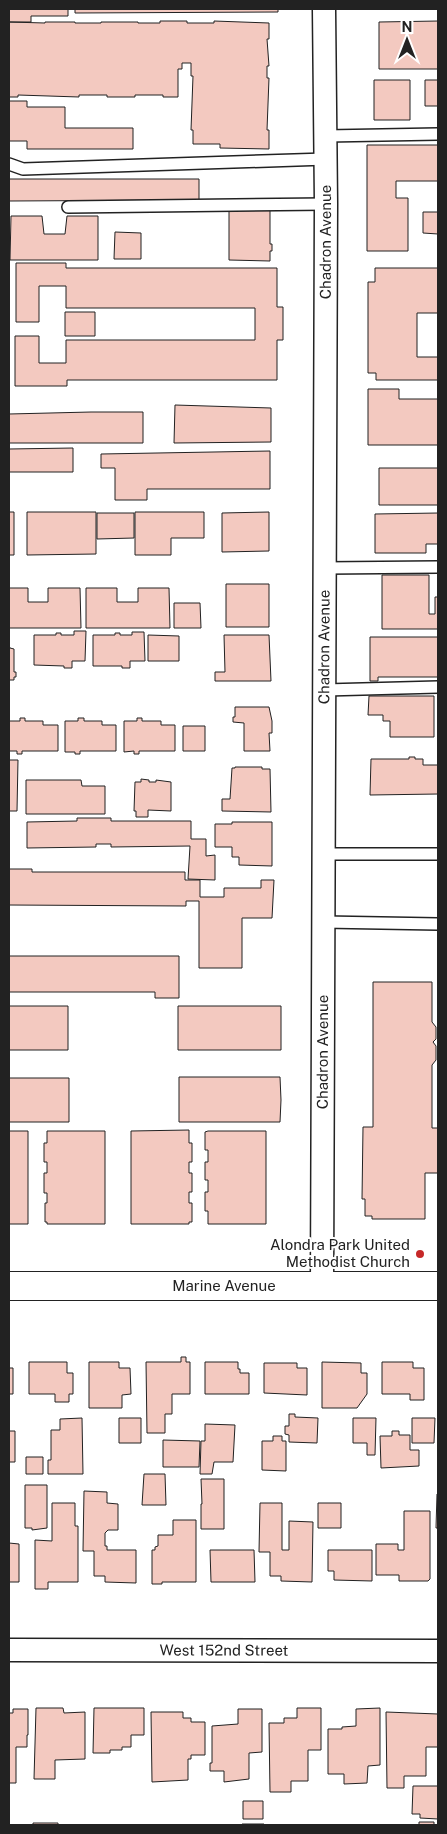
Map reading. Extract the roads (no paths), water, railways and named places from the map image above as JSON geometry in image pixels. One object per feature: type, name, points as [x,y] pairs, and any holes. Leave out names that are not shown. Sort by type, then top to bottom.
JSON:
[{"type":"main road","name":"Marine Avenue","points":[[9,1286],[438,1286]]},
{"type":"street","name":"Chadron Avenue","points":[[322,1286],[326,204],[324,9]]},
{"type":"street","name":"West 152nd Street","points":[[9,1650],[438,1651]]},
{"type":"lane","points":[[326,136],[438,134]]},
{"type":"lane","points":[[9,164],[23,169],[326,159]]},
{"type":"lane","points":[[68,207],[326,204]]},
{"type":"lane","points":[[325,568],[438,566]]},
{"type":"lane","points":[[324,690],[438,687]]},
{"type":"lane","points":[[324,854],[438,854]]},
{"type":"lane","points":[[324,922],[438,924]]},
{"type":"place","name":"Alondra Park United Methodist Church","points":[[420,1254]]}]
